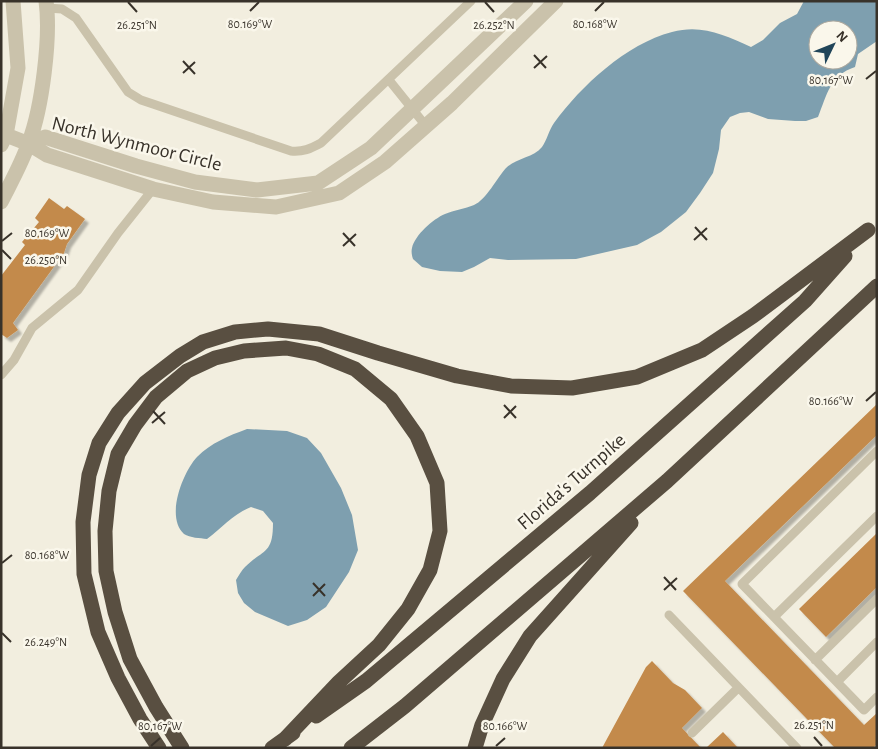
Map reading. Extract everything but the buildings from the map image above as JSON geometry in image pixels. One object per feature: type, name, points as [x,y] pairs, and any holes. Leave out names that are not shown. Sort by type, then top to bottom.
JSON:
[{"type":"highway","name":"Florida's Turnpike","points":[[272,748],[366,681],[590,493],[805,301],[872,226]]},
{"type":"highway","points":[[159,748],[118,678],[98,632],[84,574],[83,522],[89,475],[99,443],[118,413],[145,383],[180,356],[203,342],[235,332],[268,329],[319,334],[457,376],[511,386],[572,388],[637,377],[702,350],[753,316],[872,226]]},
{"type":"highway","points":[[351,748],[405,706],[667,481],[877,286]]},
{"type":"highway","points":[[182,748],[156,707],[130,659],[115,612],[106,571],[104,531],[109,491],[118,454],[135,425],[156,398],[187,372],[216,358],[244,351],[286,348],[318,354],[355,369],[391,399],[417,436],[437,484],[440,531],[430,570],[408,609],[379,645],[339,682],[285,739]]},
{"type":"highway","points":[[475,748],[482,725],[503,679],[530,636],[667,481]]},
{"type":"street","points":[[4,140],[18,68],[13,1]]},
{"type":"street","name":"North Wynmoor Circle","points":[[29,144],[45,137],[136,166],[195,182],[257,190],[318,183],[371,148],[526,1]]},
{"type":"street","name":"North Wynmoor Circle","points":[[4,140],[29,144],[46,155],[153,189],[213,202],[276,207],[339,193],[384,162],[452,103],[556,1]]},
{"type":"street","points":[[1,202],[29,144],[38,117],[46,53],[46,4]]},
{"type":"lane","points":[[46,4],[62,9],[76,18],[128,92],[133,96],[291,150],[304,151],[321,143],[471,1]]},
{"type":"lane","points":[[389,80],[426,126]]},
{"type":"lane","points":[[1,375],[14,360],[32,328],[78,290],[118,233],[153,189]]},
{"type":"lane","points":[[877,451],[742,584],[864,710],[877,697]]},
{"type":"lane","points":[[774,617],[877,516]]},
{"type":"lane","points":[[815,660],[877,599]]},
{"type":"lane","points":[[669,615],[797,748]]},
{"type":"lane","points":[[837,682],[877,642]]},
{"type":"lane","points":[[692,733],[738,688]]},
{"type":"water","points":[[804,1],[877,1],[877,41],[858,54],[858,20],[808,20],[808,70],[849,70],[840,75],[830,87],[818,117],[806,121],[795,121],[768,119],[749,112],[730,117],[721,130],[719,149],[713,173],[686,212],[661,232],[637,245],[576,259],[508,260],[490,258],[462,272],[440,271],[422,267],[413,259],[412,248],[425,228],[445,214],[478,202],[487,194],[506,168],[538,151],[544,144],[554,123],[577,95],[622,56],[655,38],[672,32],[693,29],[713,32],[751,47],[763,40],[780,23],[797,14]]},
{"type":"water","points":[[247,429],[287,431],[307,438],[321,453],[341,488],[352,515],[358,550],[349,572],[326,607],[307,620],[288,626],[255,612],[244,603],[238,593],[236,580],[239,574],[251,561],[266,550],[271,541],[273,523],[263,511],[251,507],[245,510],[233,517],[207,539],[184,534],[176,517],[176,506],[182,483],[186,473],[197,457],[220,440]]}]
